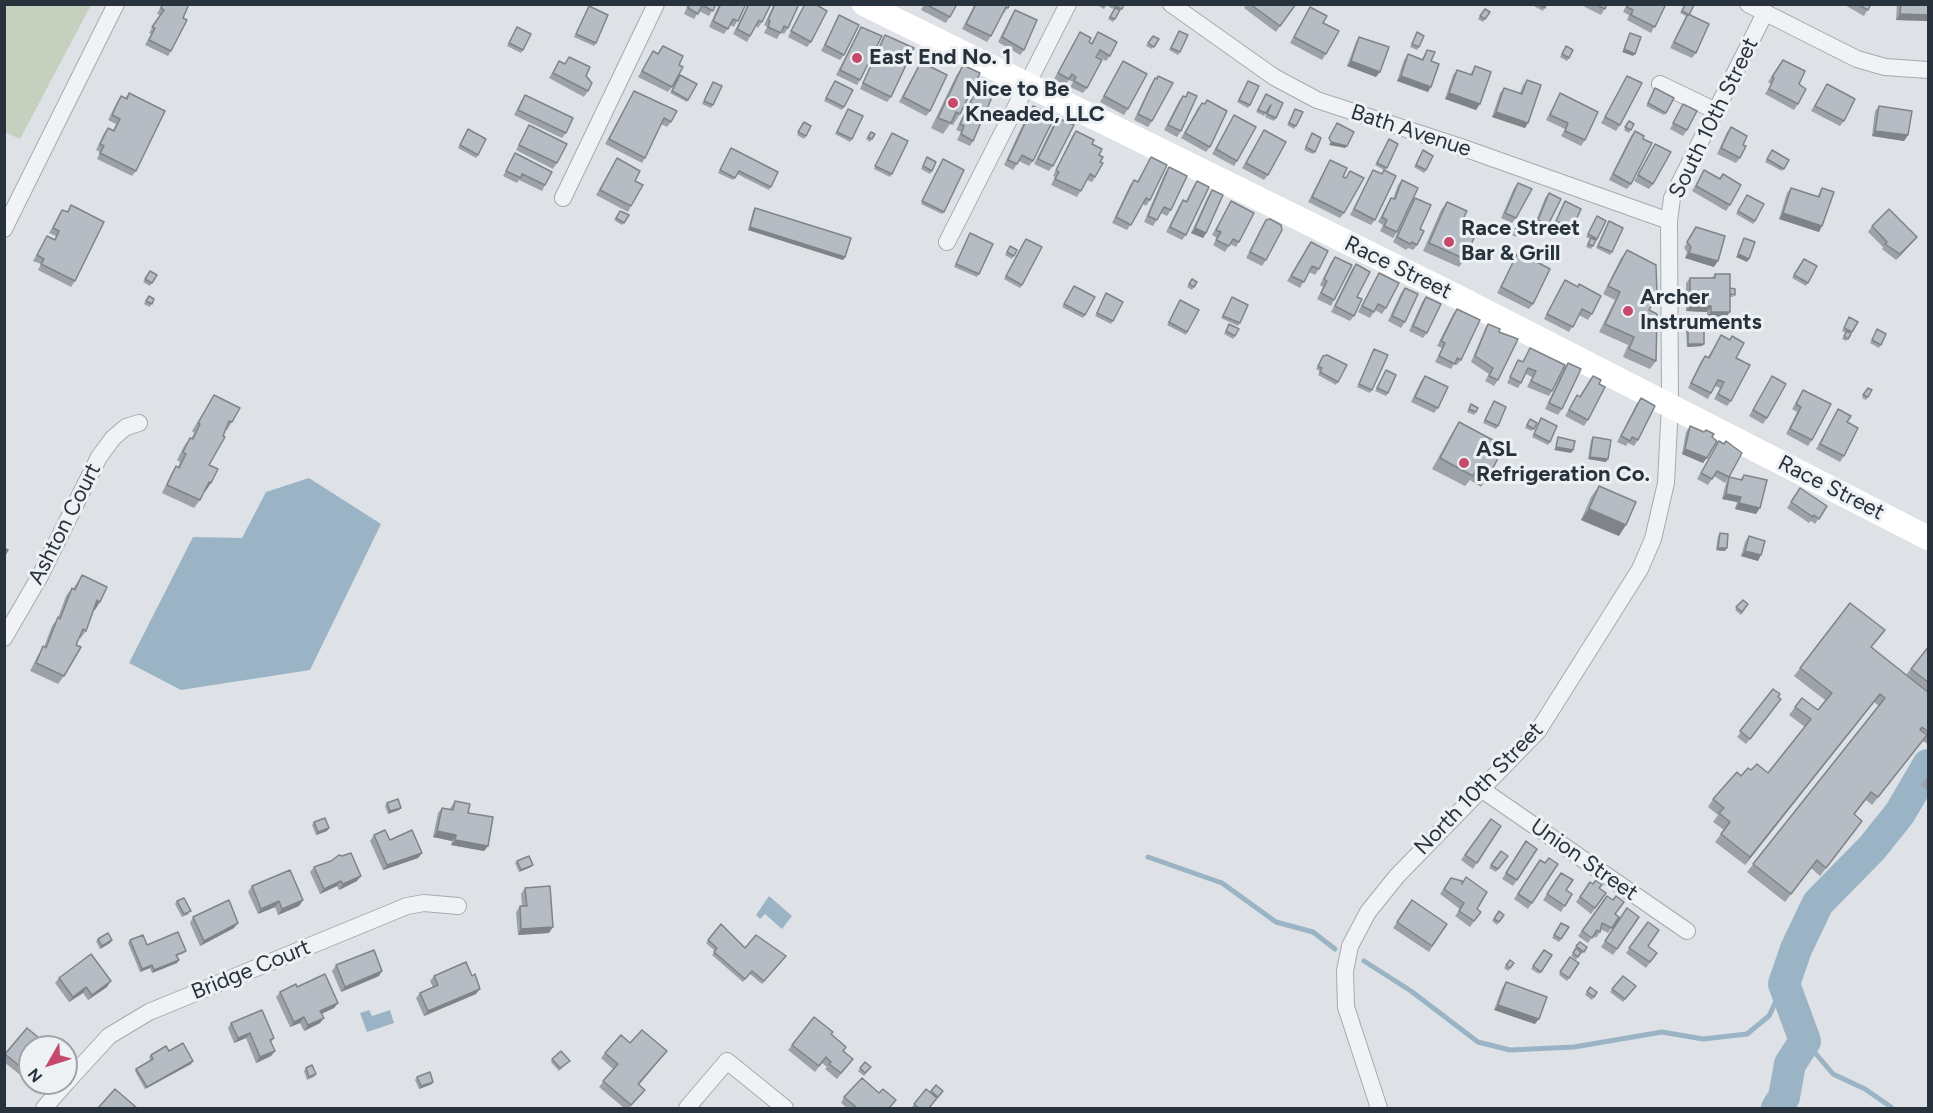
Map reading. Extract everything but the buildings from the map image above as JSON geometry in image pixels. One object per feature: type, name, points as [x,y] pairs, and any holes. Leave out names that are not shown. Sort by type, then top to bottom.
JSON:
[{"type":"main road","name":"Race Street","points":[[864,4],[1670,404],[1929,538]]},
{"type":"street","points":[[4,229],[116,4]]},
{"type":"street","points":[[563,198],[656,4]]},
{"type":"street","points":[[947,242],[1068,4]]},
{"type":"street","name":"Bath Avenue","points":[[1171,4],[1274,77],[1317,100],[1458,146],[1669,221]]},
{"type":"street","points":[[1748,4],[1857,59],[1885,67],[1929,70]]},
{"type":"street","name":"South 10th Street","points":[[1670,404],[1669,221],[1672,198],[1765,13]]},
{"type":"street","points":[[1660,84],[1716,111]]},
{"type":"street","name":"North 10th Street","points":[[1379,1108],[1346,1007],[1345,971],[1350,946],[1368,912],[1397,876],[1538,731],[1640,569],[1653,539],[1662,507],[1666,483],[1670,404]]},
{"type":"street","name":"Ashton Court","points":[[4,638],[40,576],[99,457],[113,438],[126,427],[139,423]]},
{"type":"street","name":"Union Street","points":[[1481,789],[1687,931]]},
{"type":"street","name":"Bridge Court","points":[[78,1070],[109,1036],[149,1012],[407,906],[424,903],[458,906]]},
{"type":"street","points":[[687,1108],[727,1060],[785,1108]]},
{"type":"street","name":"Bridge Court","points":[[44,1108],[55,1095]]},
{"type":"green space","points":[[5,4],[91,5],[20,139],[5,132]]},
{"type":"water","points":[[309,478],[381,524],[310,670],[181,690],[129,663],[193,537],[242,538],[266,492]]},
{"type":"water","points":[[769,896],[792,916],[782,929],[765,914],[760,919],[756,915]]},
{"type":"water","points":[[369,1010],[372,1016],[390,1010],[394,1023],[367,1032],[360,1013]]},
{"type":"waterway","points":[[1777,1108],[1784,1097],[1790,1064],[1805,1041],[1784,984],[1796,949],[1818,903],[1872,848],[1900,813],[1928,765]]},
{"type":"waterway","points":[[1148,857],[1222,883],[1276,922],[1313,932],[1335,949]]},
{"type":"waterway","points":[[1364,961],[1411,991],[1478,1042],[1510,1050],[1574,1047],[1662,1032],[1703,1039],[1747,1034],[1769,1016],[1784,984]]},
{"type":"waterway","points":[[1805,1041],[1833,1074],[1865,1089],[1891,1107]]},
{"type":"place","name":"East End No. 1","points":[[857,58]]},
{"type":"place","name":"Nice to Be Kneaded, LLC","points":[[953,103]]},
{"type":"place","name":"Race Street Bar & Grill","points":[[1449,242]]},
{"type":"place","name":"Archer Instruments","points":[[1628,311]]},
{"type":"place","name":"ASL Refrigeration Co.","points":[[1464,463]]}]
